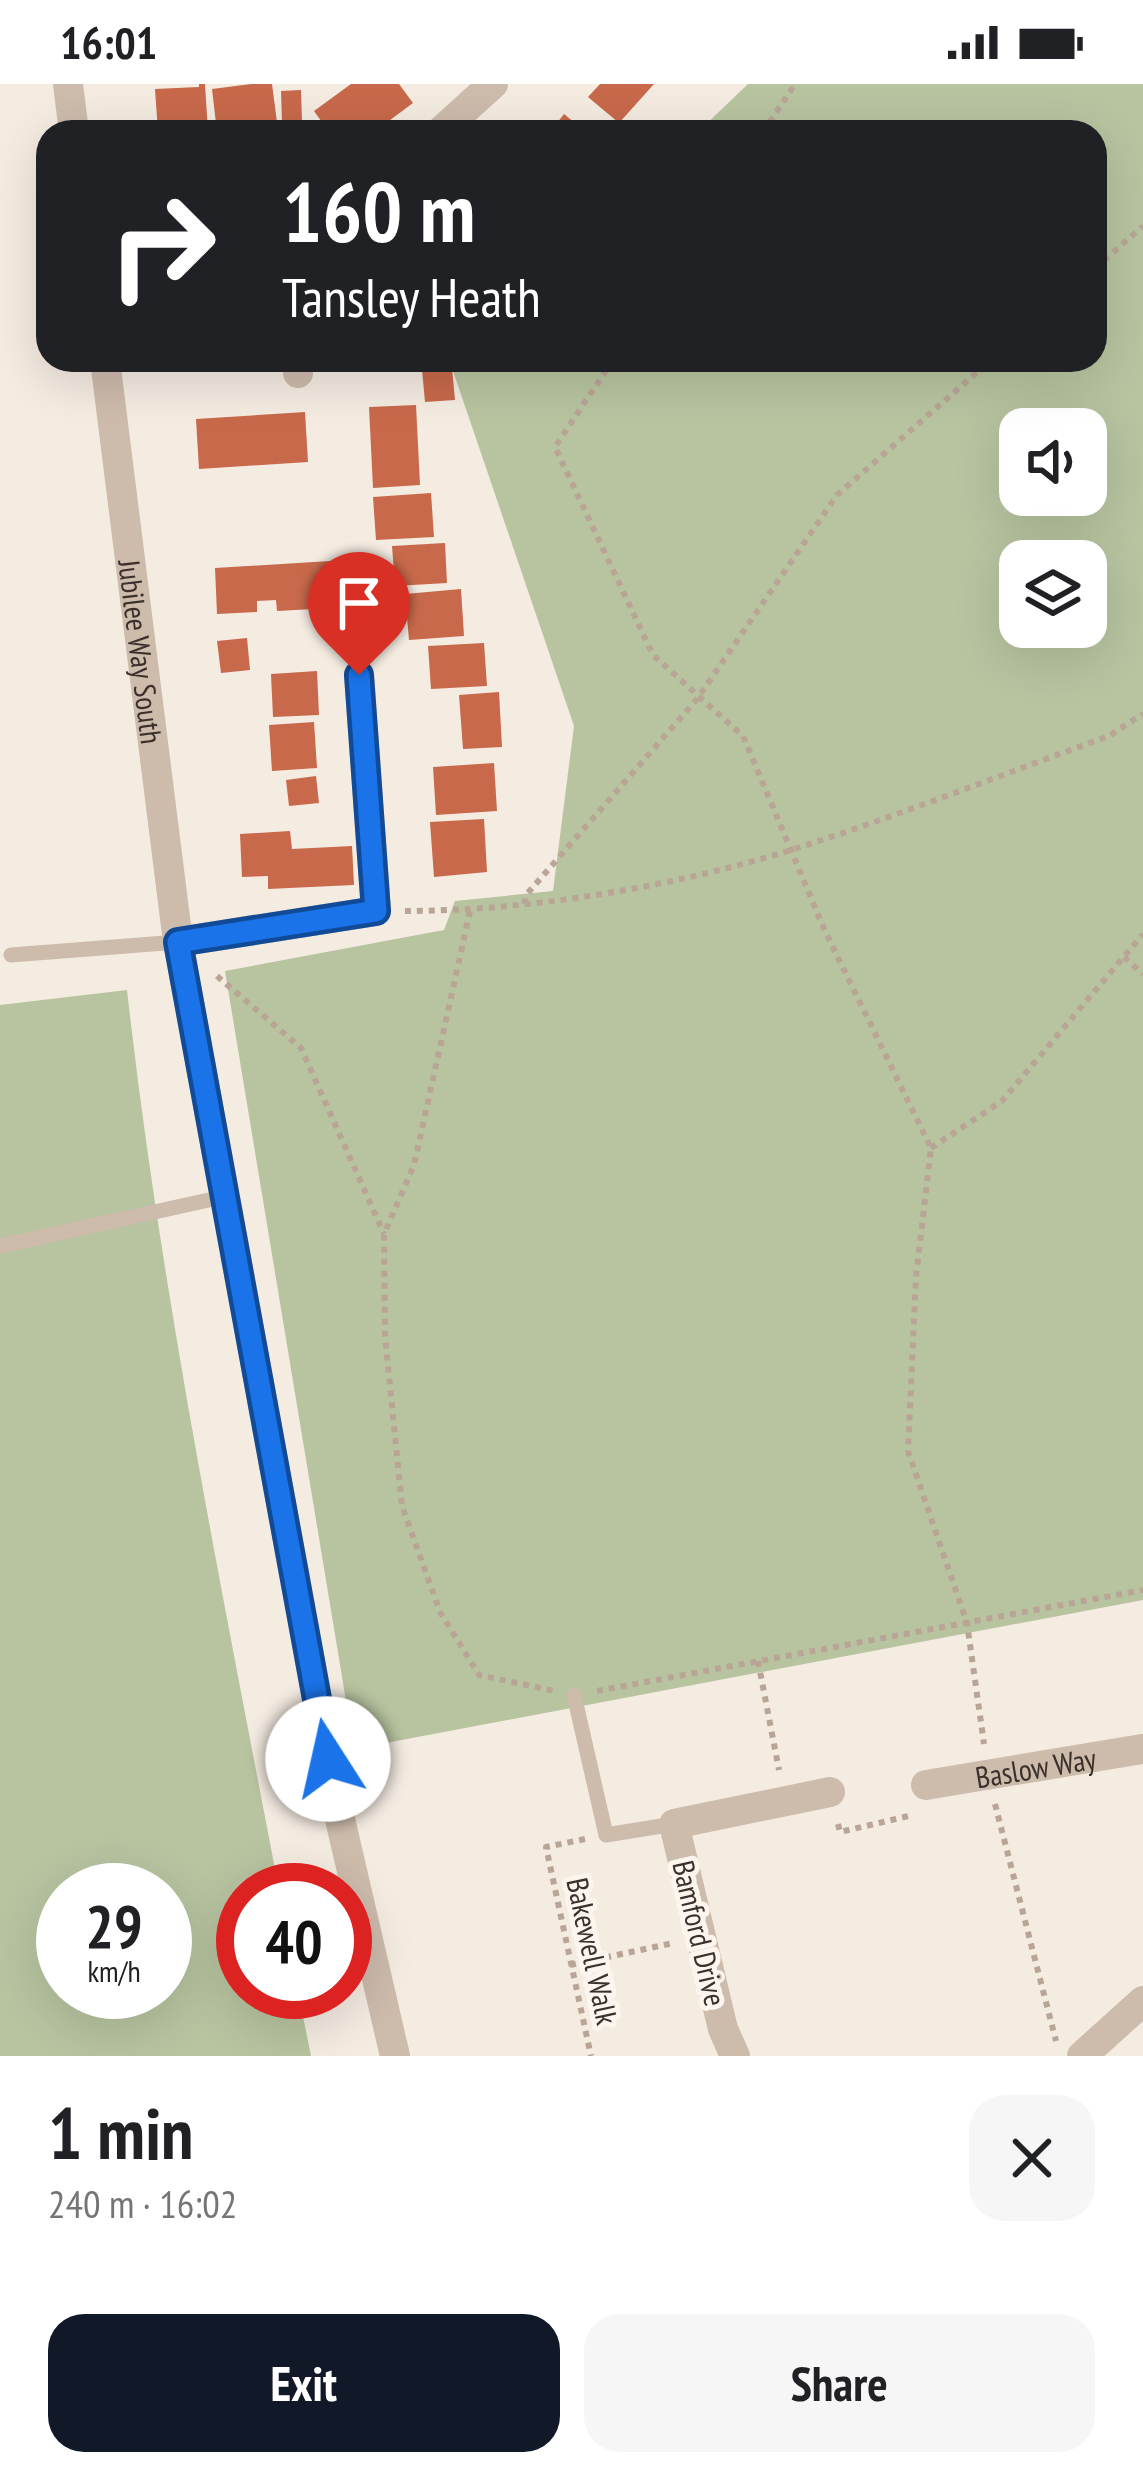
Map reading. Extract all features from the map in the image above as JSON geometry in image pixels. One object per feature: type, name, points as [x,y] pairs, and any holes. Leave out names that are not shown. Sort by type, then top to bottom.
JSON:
[{"type":"street","points":[[68,84],[72,120]]},
{"type":"street","points":[[453,120],[493,84]]},
{"type":"street","name":"Jubilee Way South","points":[[107,372],[178,942],[335,1802],[395,2056]]},
{"type":"street","points":[[178,942],[376,911],[359,675]]},
{"type":"street","name":"Baslow Way","points":[[926,1785],[1143,1750]]},
{"type":"street","name":"Bamford Drive","points":[[735,2056],[723,2029],[674,1824],[830,1792]]},
{"type":"street","points":[[1082,2056],[1140,2008]]},
{"type":"lane","points":[[11,955],[178,942]]},
{"type":"lane","points":[[0,1246],[227,1196]]},
{"type":"lane","points":[[574,1695],[606,1835],[674,1824]]},
{"type":"path","points":[[772,120],[795,84]]},
{"type":"path","points":[[1107,258],[1143,226]]},
{"type":"path","points":[[605,372],[555,447],[653,656],[743,736],[789,851],[931,1148],[916,1276],[908,1451],[967,1623],[988,1773],[1060,2056]]},
{"type":"path","points":[[524,904],[527,894],[697,699],[837,495],[977,372]]},
{"type":"path","points":[[376,911],[470,911],[524,904],[647,884],[789,851],[1109,736],[1143,714]]},
{"type":"path","points":[[384,1234],[414,1166],[470,911]]},
{"type":"path","points":[[931,1148],[1002,1101],[1143,934]]},
{"type":"path","points":[[178,942],[301,1048],[384,1234],[385,1336],[402,1506],[440,1612],[479,1675],[574,1695],[1143,1590]]},
{"type":"path","points":[[1124,957],[1143,974]]},
{"type":"path","points":[[758,1661],[785,1801]]},
{"type":"path","points":[[830,1792],[840,1832],[932,1810],[926,1785]]},
{"type":"path","name":"Bakewell Walk","points":[[591,2056],[546,1847],[606,1835]]},
{"type":"path","points":[[571,1965],[701,1937]]},
{"type":"green space","points":[[748,84],[1143,84],[1143,1600],[354,1749],[225,971],[444,930],[455,901],[553,891],[574,726],[453,372],[1107,372],[1107,120],[710,120]]},
{"type":"green space","points":[[127,990],[175,1329],[274,1863],[216,1863],[216,2019],[303,2019],[311,2056],[0,2056],[0,1005]]},
{"type":"building","points":[[205,84],[207,120],[157,120],[155,89]]},
{"type":"building","points":[[272,84],[277,120],[216,120],[212,89]]},
{"type":"building","points":[[351,84],[399,84],[413,103],[390,120],[320,120],[314,111]]},
{"type":"building","points":[[600,84],[654,84],[622,120],[588,97]]},
{"type":"building","points":[[301,90],[302,120],[282,120],[281,91]]},
{"type":"building","points":[[422,372],[452,372],[455,400],[425,402]]},
{"type":"building","points":[[416,405],[420,485],[373,488],[369,407]]},
{"type":"building","points":[[305,412],[308,462],[199,469],[196,419]]},
{"type":"building","points":[[431,493],[434,537],[376,540],[373,497]]},
{"type":"building","points":[[445,543],[447,583],[395,586],[392,546]]},
{"type":"building","points":[[330,561],[332,608],[277,611],[276,600],[257,601],[257,612],[217,614],[215,568]]},
{"type":"building","points":[[461,589],[464,636],[409,640],[405,594]]},
{"type":"building","points":[[247,638],[250,670],[221,673],[217,641]]},
{"type":"building","points":[[484,643],[487,686],[431,689],[428,646]]},
{"type":"building","points":[[317,671],[319,715],[273,717],[271,674]]},
{"type":"building","points":[[499,692],[502,747],[463,749],[459,695]]},
{"type":"building","points":[[314,722],[317,768],[272,771],[269,725]]},
{"type":"building","points":[[494,763],[497,811],[436,815],[433,767]]},
{"type":"building","points":[[316,776],[319,803],[289,806],[286,780]]},
{"type":"building","points":[[484,819],[487,872],[434,877],[430,822]]},
{"type":"building","points":[[290,831],[292,849],[352,846],[354,885],[268,889],[268,876],[242,877],[240,834]]},
{"type":"route","points":[[328,1759],[178,942],[376,911],[359,675]]}]
